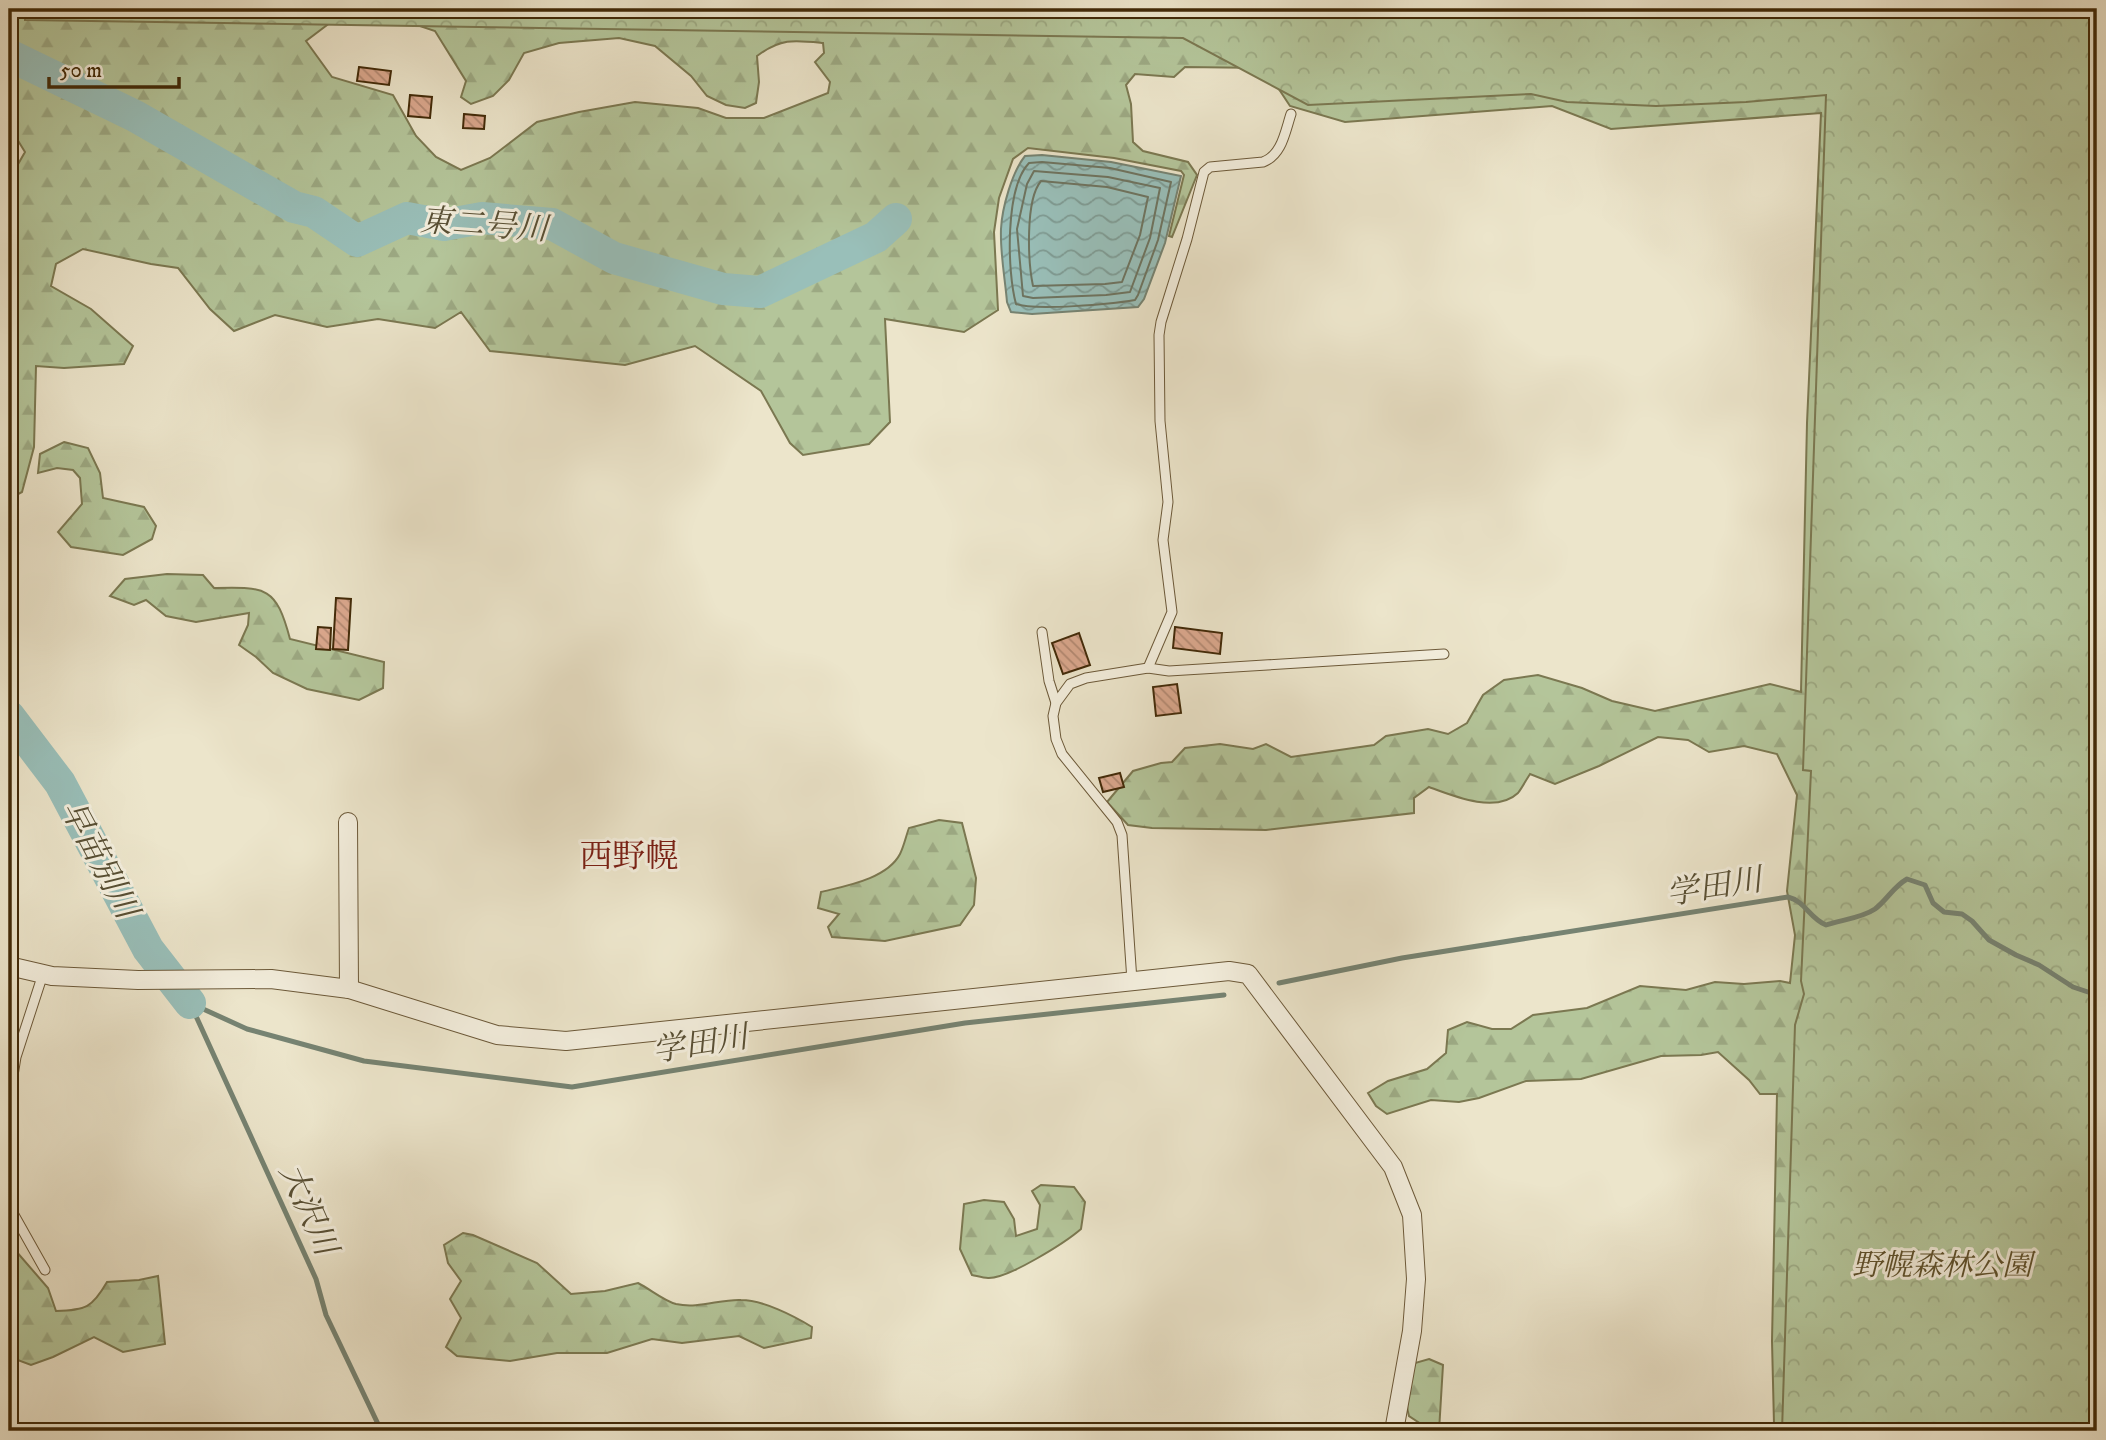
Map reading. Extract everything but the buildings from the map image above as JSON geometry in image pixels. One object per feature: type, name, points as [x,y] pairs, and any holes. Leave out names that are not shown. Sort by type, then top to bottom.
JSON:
[{"type":"street","points":[[348,822],[349,989]]},
{"type":"street","points":[[9,966],[43,974],[138,980],[271,979],[349,989],[496,1035],[566,1041],[1229,971],[1248,974],[1393,1167],[1412,1214],[1416,1279],[1412,1331],[1394,1431]]},
{"type":"lane","points":[[1148,668],[1172,612],[1163,540],[1168,502],[1160,421],[1161,322],[1187,239],[1204,172],[1210,167],[1270,159],[1277,153],[1291,114]]},
{"type":"lane","points":[[1042,632],[1049,681],[1056,704]]},
{"type":"lane","points":[[1132,981],[1122,835],[1116,822],[1062,754],[1056,739],[1053,716],[1056,704],[1070,684],[1086,678],[1148,668],[1169,671],[1444,654]]},
{"type":"lane","points":[[43,974],[16,1057],[10,1094],[9,1206],[45,1269]]},
{"type":"green space","points":[[17,9],[2097,9],[2097,1431],[1772,1431],[1777,1094],[1760,1094],[1749,1080],[1718,1052],[1661,1056],[1581,1079],[1526,1081],[1479,1098],[1459,1102],[1431,1100],[1387,1114],[1376,1106],[1368,1093],[1388,1081],[1427,1069],[1446,1053],[1448,1030],[1467,1022],[1492,1029],[1511,1029],[1533,1015],[1587,1008],[1640,986],[1686,990],[1715,982],[1790,983],[1795,935],[1787,891],[1797,795],[1777,754],[1744,746],[1709,752],[1688,740],[1658,737],[1555,784],[1530,774],[1518,793],[1498,802],[1474,801],[1429,787],[1414,798],[1414,813],[1266,830],[1152,828],[1128,825],[1107,802],[1133,771],[1172,762],[1185,748],[1220,744],[1253,749],[1266,744],[1291,757],[1374,745],[1386,736],[1428,729],[1448,734],[1467,723],[1483,695],[1504,680],[1538,675],[1582,688],[1612,701],[1655,711],[1770,684],[1801,692],[1807,423],[1821,113],[1611,129],[1552,106],[1345,122],[1290,106],[1265,68],[1185,67],[1174,77],[1135,74],[1126,85],[1131,104],[1133,142],[1143,151],[1188,162],[1197,175],[1172,237],[1169,236],[1184,175],[1181,171],[1114,158],[1028,148],[1013,159],[999,198],[994,232],[998,310],[964,332],[885,319],[890,422],[869,444],[803,455],[790,443],[761,391],[695,346],[625,365],[490,351],[461,312],[435,328],[378,319],[327,327],[275,315],[234,331],[210,309],[178,268],[83,249],[56,264],[51,286],[91,309],[133,346],[124,364],[64,368],[36,366],[34,447],[22,492],[9,499],[9,374],[17,371],[9,356],[9,301],[18,283],[9,257],[9,180],[25,152],[17,139]],"holes":[[[339,16],[414,24],[435,31],[466,81],[461,97],[471,104],[493,96],[509,80],[524,53],[559,43],[619,38],[655,46],[691,76],[707,96],[726,105],[745,108],[756,103],[759,82],[757,56],[781,43],[823,43],[824,53],[815,62],[830,82],[828,93],[764,118],[726,118],[698,108],[635,102],[537,122],[490,158],[461,170],[436,157],[416,136],[393,95],[332,77],[306,41]]]},
{"type":"green space","name":"野幌森林公園","points":[[25,9],[2097,9],[2097,1431],[1782,1431],[1795,1025],[1804,994],[1801,981],[1811,771],[1803,770],[1826,95],[1656,106],[1567,102],[1531,94],[1308,105],[1183,38],[25,20]]},
{"type":"green space","points":[[64,442],[88,448],[100,473],[103,498],[144,507],[156,526],[152,539],[123,555],[71,547],[58,532],[82,504],[80,478],[73,470],[57,468],[38,473],[40,454]]},
{"type":"green space","points":[[167,574],[203,575],[214,588],[246,588],[266,593],[280,609],[290,639],[384,662],[383,688],[359,700],[307,689],[273,673],[239,645],[248,625],[249,613],[196,622],[166,616],[146,600],[134,605],[110,596],[125,579]]},
{"type":"green space","points":[[939,820],[962,823],[976,878],[974,905],[960,925],[885,941],[832,937],[828,927],[839,914],[818,908],[821,892],[865,880],[886,870],[900,854],[909,828]]},
{"type":"green space","points":[[1041,1185],[1074,1187],[1085,1202],[1081,1229],[1009,1273],[988,1278],[972,1275],[960,1249],[964,1204],[984,1200],[1004,1202],[1014,1219],[1016,1236],[1037,1229],[1040,1205],[1032,1191]]},
{"type":"green space","points":[[463,1233],[537,1263],[571,1294],[605,1291],[638,1283],[676,1304],[750,1301],[778,1309],[812,1327],[811,1338],[764,1348],[739,1336],[682,1343],[652,1339],[607,1353],[557,1353],[510,1361],[457,1356],[446,1347],[461,1318],[450,1299],[461,1281],[448,1263],[444,1245]]},
{"type":"green space","points":[[9,1243],[48,1288],[56,1311],[87,1306],[107,1282],[158,1276],[165,1344],[123,1352],[94,1337],[31,1365],[15,1359],[9,1333]]},
{"type":"green space","points":[[1429,1359],[1443,1365],[1439,1431],[1421,1431],[1421,1424],[1409,1416],[1407,1403],[1410,1376],[1415,1363]]},
{"type":"water","points":[[1042,155],[1111,162],[1181,176],[1165,243],[1144,299],[1138,307],[1032,314],[1011,312],[1007,302],[1001,247],[1003,211],[1020,163],[1025,156]]},
{"type":"waterway","name":"東二号川","points":[[9,55],[135,116],[294,207],[314,212],[357,241],[407,218],[444,225],[482,218],[552,224],[614,258],[723,289],[760,292],[876,237],[896,219]]},
{"type":"waterway","name":"早苗別川","points":[[9,716],[60,783],[148,949],[190,1003]]},
{"type":"waterway","name":"学田川","points":[[1279,983],[1402,958],[1788,897],[1799,902],[1826,925],[1870,912],[1907,879],[1925,885],[1933,903],[1944,912],[1962,914],[1989,940],[2039,965],[2073,987],[2097,995]]},
{"type":"waterway","name":"学田川","points":[[190,1003],[247,1029],[364,1061],[572,1087],[965,1023],[1224,995]]},
{"type":"waterway","name":"大沢川","points":[[190,1003],[316,1279],[326,1315],[378,1424],[386,1431]]},
{"type":"district","name":"西野幌","points":[[629,855]]}]
